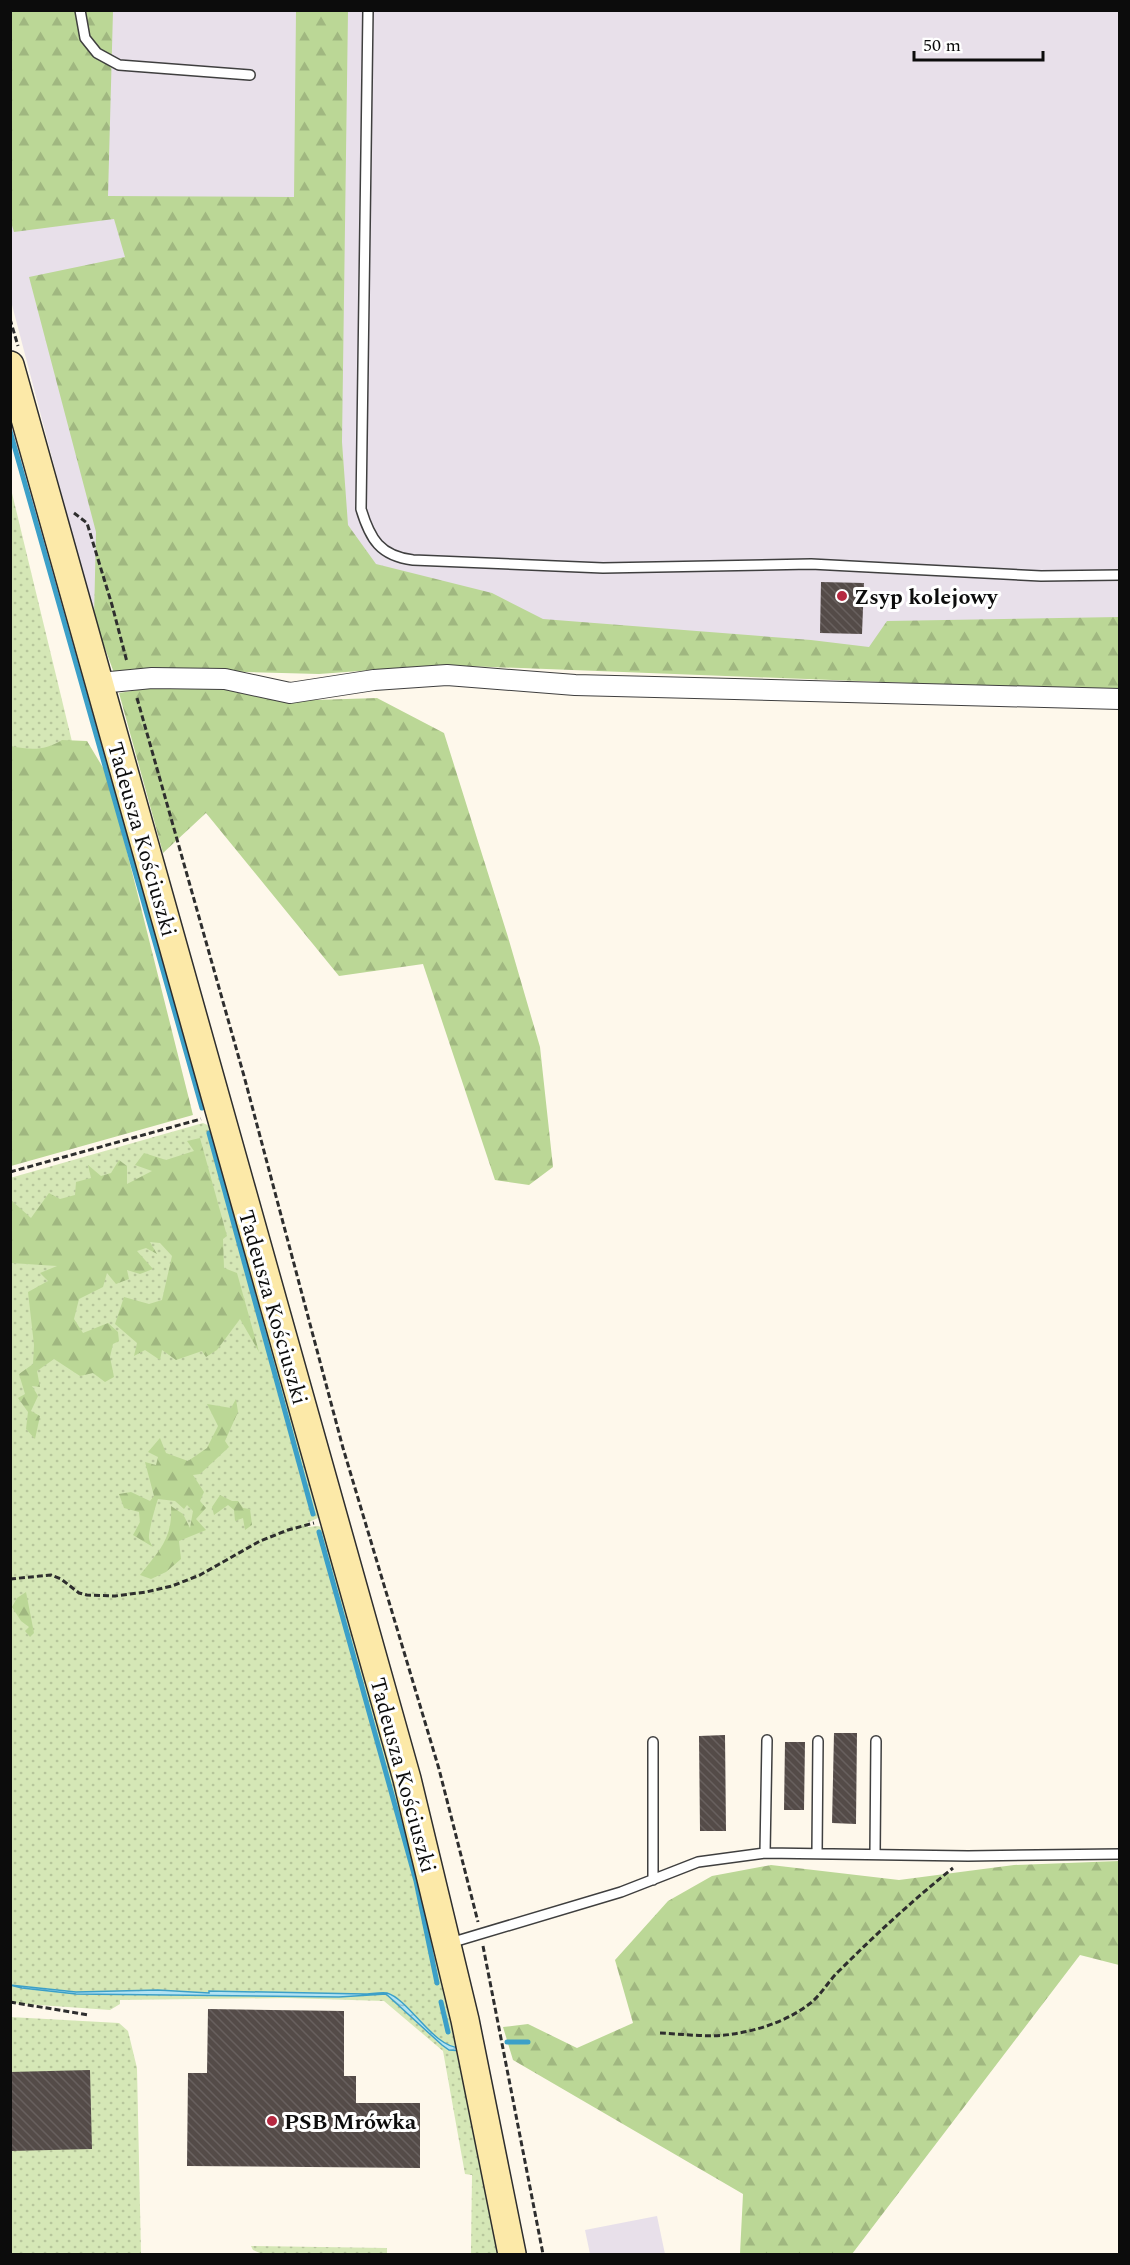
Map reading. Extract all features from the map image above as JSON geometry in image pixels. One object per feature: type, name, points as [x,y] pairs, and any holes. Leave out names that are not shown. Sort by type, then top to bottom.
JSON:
[{"type":"main road","name":"Tadeusza Kościuszki","points":[[10,365],[407,1779],[465,2020],[512,2254]]},
{"type":"street","points":[[100,683],[132,680],[225,679],[290,693],[374,680],[447,675],[575,685],[1119,699]]},
{"type":"lane","points":[[80,10],[85,38],[98,53],[119,65],[250,75]]},
{"type":"lane","points":[[368,10],[361,508],[367,529],[384,552],[397,558],[413,560],[603,568],[811,564],[1041,576],[1119,576]]},
{"type":"lane","points":[[765,1853],[767,1740]]},
{"type":"lane","points":[[817,1853],[818,1741]]},
{"type":"lane","points":[[875,1854],[876,1741]]},
{"type":"lane","points":[[652,1880],[653,1742]]},
{"type":"lane","points":[[447,1944],[621,1892],[698,1862],[765,1853],[968,1856],[1119,1854]]},
{"type":"path","points":[[67,511],[78,515],[87,523],[112,605],[244,1076],[343,1448],[439,1769],[493,1986],[543,2254]]},
{"type":"path","points":[[10,1172],[220,1114]]},
{"type":"path","points":[[10,1579],[51,1575],[61,1579],[79,1593],[87,1595],[115,1596],[146,1592],[172,1586],[200,1575],[260,1541],[312,1524]]},
{"type":"path","points":[[660,2033],[731,2035],[762,2027],[791,2015],[813,2000],[838,1972],[916,1898],[968,1856]]},
{"type":"path","points":[[10,2002],[89,2015]]},
{"type":"shaded area","points":[[10,11],[1119,11],[1119,647],[593,654],[94,618],[11,301]]},
{"type":"shaded area","points":[[657,2216],[665,2254],[590,2254],[585,2230]]},
{"type":"green space","points":[[10,11],[113,11],[108,196],[294,197],[296,11],[348,11],[342,442],[348,525],[376,564],[492,593],[543,619],[811,640],[869,647],[887,621],[1119,617],[1119,691],[441,665],[319,674],[140,669],[114,673],[94,618],[96,532],[29,277],[125,257],[114,219],[14,232],[10,219]]},
{"type":"green space","points":[[11,489],[75,754],[11,749]]},
{"type":"green space","points":[[221,686],[276,698],[316,700],[377,698],[444,733],[540,1047],[553,1167],[529,1185],[495,1180],[423,964],[339,976],[206,813],[163,853],[119,693],[150,688]]},
{"type":"green space","points":[[62,740],[87,741],[108,776],[193,1115],[11,1166],[11,746],[37,749]]},
{"type":"green space","points":[[203,1123],[214,1128],[320,1517],[307,1523],[308,1527],[318,1526],[326,1529],[405,1810],[461,2048],[442,2045],[449,2050],[462,2051],[500,2254],[471,2254],[472,2175],[465,2174],[443,2051],[384,2001],[287,1998],[120,2000],[120,2004],[110,2010],[11,2003],[10,1178]]},
{"type":"green space","points":[[200,1138],[227,1236],[223,1239],[224,1268],[237,1273],[259,1352],[240,1319],[217,1350],[206,1357],[202,1351],[176,1360],[162,1350],[160,1360],[145,1350],[134,1356],[137,1343],[115,1324],[124,1297],[149,1304],[162,1300],[172,1256],[160,1243],[150,1242],[157,1254],[146,1248],[137,1251],[153,1269],[140,1274],[127,1270],[129,1279],[116,1284],[107,1273],[103,1287],[79,1299],[74,1319],[83,1333],[108,1323],[118,1332],[119,1341],[113,1344],[110,1357],[114,1377],[105,1382],[93,1373],[80,1376],[54,1359],[37,1371],[40,1387],[32,1386],[38,1396],[31,1411],[40,1416],[35,1439],[26,1429],[28,1412],[18,1398],[25,1394],[19,1374],[33,1364],[34,1345],[28,1292],[48,1281],[40,1273],[57,1266],[11,1263],[11,1200],[31,1218],[49,1193],[60,1199],[75,1195],[76,1182],[91,1178],[88,1165],[101,1176],[111,1173],[119,1160],[127,1166],[127,1184],[152,1171],[135,1165],[144,1153],[166,1160],[194,1151],[187,1141]]},
{"type":"green space","points":[[236,1399],[238,1412],[225,1441],[229,1447],[200,1474],[193,1475],[204,1492],[200,1501],[206,1508],[196,1519],[206,1530],[179,1541],[181,1559],[166,1572],[151,1579],[140,1575],[159,1551],[167,1536],[171,1506],[183,1514],[190,1528],[193,1511],[187,1505],[184,1509],[175,1501],[158,1499],[149,1535],[153,1547],[133,1535],[140,1522],[139,1512],[124,1508],[119,1494],[131,1492],[150,1501],[154,1496],[145,1462],[156,1465],[158,1457],[148,1452],[160,1438],[166,1453],[188,1461],[207,1448],[218,1426],[207,1404],[231,1408]]},
{"type":"green space","points":[[220,1495],[232,1501],[238,1501],[243,1508],[250,1509],[252,1525],[245,1530],[243,1518],[235,1521],[234,1510],[228,1505],[214,1515],[212,1507]]},
{"type":"green space","points":[[26,1592],[34,1633],[30,1637],[25,1631],[29,1627],[21,1621],[12,1607],[17,1598]]},
{"type":"green space","points":[[1119,1861],[1119,1965],[1080,1955],[852,2254],[740,2254],[743,2194],[513,2060],[503,2027],[528,2024],[577,2048],[633,2023],[615,1960],[668,1901],[712,1876],[771,1865],[899,1880],[1014,1865]]},
{"type":"green space","points":[[10,2017],[119,2023],[128,2031],[137,2068],[141,2254],[11,2254]]},
{"type":"green space","points":[[251,2246],[387,2248],[387,2254],[262,2254],[253,2250]]},
{"type":"water","points":[[10,1985],[76,1992],[158,1990],[209,1993],[209,1991],[387,1993],[396,1997],[441,2040],[451,2046],[461,2048],[462,2051],[449,2050],[442,2045],[386,1994],[339,1997],[76,1994]]},
{"type":"building","name":"Zsyp kolejowy","points":[[821,582],[864,583],[862,634],[820,633]]},
{"type":"building","points":[[834,1733],[857,1733],[856,1824],[832,1823]]},
{"type":"building","points":[[725,1735],[726,1831],[700,1831],[699,1736]]},
{"type":"building","points":[[785,1742],[805,1742],[804,1810],[784,1810]]},
{"type":"building","name":"PSB Mrówka","points":[[208,2009],[344,2011],[344,2076],[356,2076],[356,2103],[420,2103],[420,2168],[187,2166],[188,2073],[207,2073]]},
{"type":"building","points":[[90,2070],[92,2149],[10,2151],[10,2072]]},
{"type":"waterway","points":[[10,431],[202,1108]]},
{"type":"waterway","points":[[209,1133],[313,1514]]},
{"type":"waterway","points":[[319,1532],[416,1881],[437,1983]]},
{"type":"waterway","points":[[441,2002],[448,2032]]},
{"type":"waterway","points":[[507,2042],[528,2042]]},
{"type":"place","name":"Zsyp kolejowy","points":[[842,596]]},
{"type":"place","name":"PSB Mrówka","points":[[272,2121]]}]
